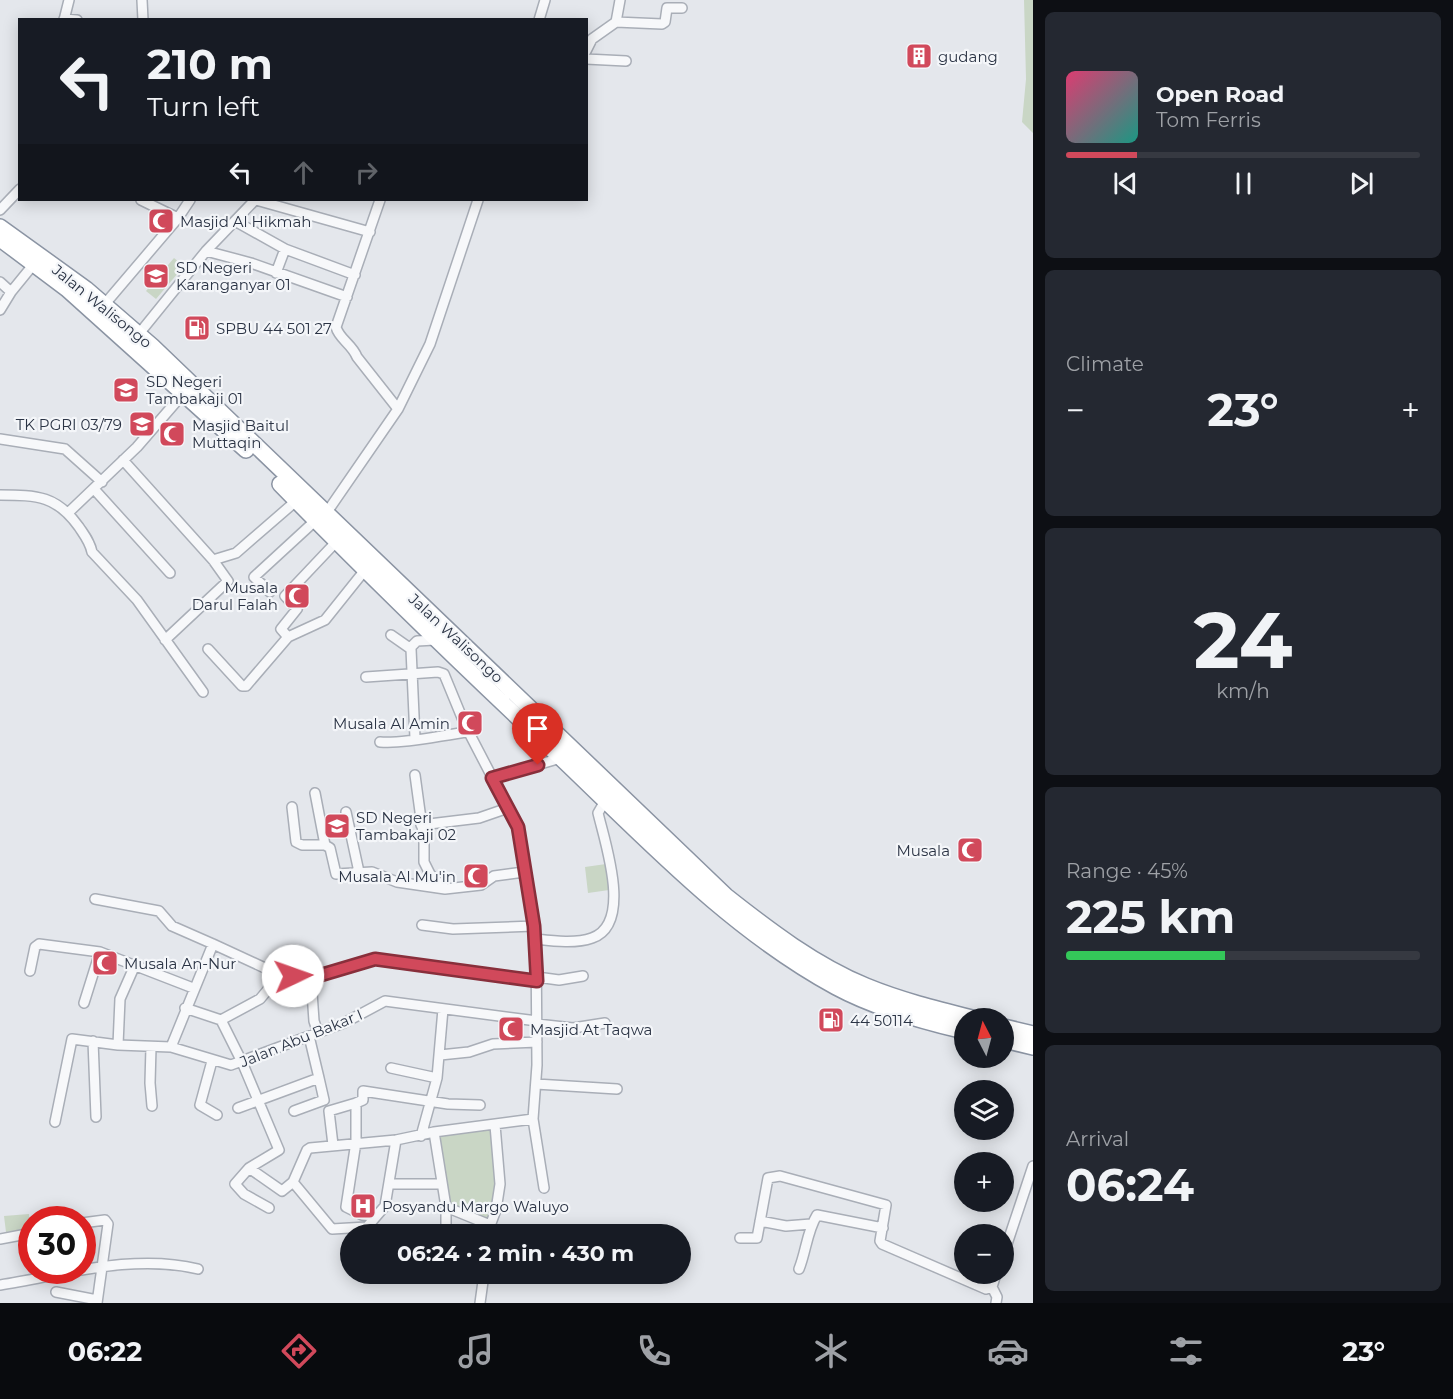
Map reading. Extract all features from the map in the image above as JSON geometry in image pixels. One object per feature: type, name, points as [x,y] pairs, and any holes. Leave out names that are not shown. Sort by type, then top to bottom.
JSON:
[{"type":"highway","name":"Jalan Walisongo","points":[[0,227],[104,305],[138,335],[321,517],[673,846],[749,914],[795,947],[864,985],[914,1004],[954,1014]]},
{"type":"highway","name":"Jalan Walisongo","points":[[0,239],[67,289],[247,452],[296,501],[321,517],[336,541],[435,640],[695,884],[785,957],[862,999],[927,1022],[954,1029]]},
{"type":"highway","points":[[1014,1029],[1033,1034]]},
{"type":"highway","points":[[1014,1042],[1033,1047]]},
{"type":"street","points":[[64,18],[69,0]]},
{"type":"street","points":[[142,0],[143,18]]},
{"type":"street","points":[[540,18],[545,0]]},
{"type":"street","points":[[616,22],[620,0]]},
{"type":"street","points":[[588,47],[592,39],[616,22],[662,24],[665,22],[668,8],[682,8]]},
{"type":"street","points":[[588,59],[626,61]]},
{"type":"street","points":[[0,210],[18,191]]},
{"type":"street","points":[[143,201],[178,218]]},
{"type":"street","points":[[104,305],[178,218],[189,201]]},
{"type":"street","points":[[138,335],[206,251],[255,201]]},
{"type":"street","points":[[260,201],[370,232]]},
{"type":"street","points":[[380,201],[356,275],[336,327],[337,332],[353,347],[357,357],[398,409]]},
{"type":"street","points":[[270,592],[254,577],[321,517],[398,409],[430,344],[478,201]]},
{"type":"street","points":[[235,221],[285,249],[356,275]]},
{"type":"street","points":[[276,273],[285,249]]},
{"type":"street","points":[[206,251],[347,297]]},
{"type":"street","points":[[0,310],[33,264]]},
{"type":"street","points":[[0,282],[11,292]]},
{"type":"street","points":[[69,512],[137,447],[182,395]]},
{"type":"street","points":[[0,439],[65,448],[170,573]]},
{"type":"street","points":[[123,460],[213,560],[228,580],[228,585],[165,640]]},
{"type":"street","points":[[0,495],[51,500],[69,512],[91,544],[92,552],[137,600],[203,692]]},
{"type":"street","points":[[213,560],[232,555],[296,501]]},
{"type":"street","points":[[288,636],[280,628],[297,608],[285,596],[336,541]]},
{"type":"street","points":[[208,649],[245,687],[288,636],[325,620],[365,570]]},
{"type":"street","points":[[391,635],[411,647]]},
{"type":"street","points":[[415,738],[411,647],[417,641],[435,640]]},
{"type":"street","points":[[366,677],[438,672],[444,674],[468,732],[518,827],[536,939],[537,1042],[533,1119],[544,1188]]},
{"type":"street","points":[[380,742],[398,743],[415,738],[468,732]]},
{"type":"street","points":[[492,778],[561,758]]},
{"type":"street","points":[[415,776],[424,862],[430,873],[445,889]]},
{"type":"street","points":[[315,793],[325,845]]},
{"type":"street","points":[[536,939],[588,939],[600,934],[611,920],[614,889],[598,813],[605,801]]},
{"type":"street","points":[[292,807],[296,842],[302,845],[325,845],[330,848],[336,874],[372,872],[420,888],[445,889],[481,885],[494,876],[524,872]]},
{"type":"street","points":[[421,825],[479,818],[508,808]]},
{"type":"street","points":[[346,812],[359,872]]},
{"type":"street","points":[[95,899],[159,911],[172,926],[280,975],[311,978],[375,959],[537,980],[559,980],[583,976]]},
{"type":"street","points":[[422,925],[453,929],[534,926]]},
{"type":"street","points":[[171,1047],[193,988],[213,944]]},
{"type":"street","points":[[30,972],[36,945],[100,952],[193,988]]},
{"type":"street","points":[[84,1003],[100,952]]},
{"type":"street","points":[[118,1046],[120,999],[135,965]]},
{"type":"street","points":[[220,1020],[260,999],[280,975]]},
{"type":"street","points":[[294,1111],[324,1100],[314,1034],[311,978]]},
{"type":"street","name":"Jalan Abu Bakar I","points":[[93,1041],[118,1046],[171,1047],[231,1065],[314,1034],[385,1001],[573,1028],[605,1023]]},
{"type":"street","points":[[185,1008],[220,1020],[242,1062],[279,1151],[249,1168],[235,1185],[244,1194],[269,1208]]},
{"type":"street","points":[[421,1136],[437,1078],[443,1010]]},
{"type":"street","points":[[55,1122],[70,1041],[93,1041],[96,1117]]},
{"type":"street","points":[[440,1055],[469,1053],[493,1044],[537,1042]]},
{"type":"street","points":[[151,1047],[152,1106]]},
{"type":"street","points":[[212,1061],[200,1105],[217,1115]]},
{"type":"street","points":[[391,1068],[437,1078]]},
{"type":"street","points":[[238,1108],[319,1078]]},
{"type":"street","points":[[536,1084],[617,1089]]},
{"type":"street","points":[[333,1145],[329,1111],[363,1100],[364,1091],[432,1102],[480,1105]]},
{"type":"street","points":[[356,1103],[356,1142],[346,1207],[362,1215],[376,1215]]},
{"type":"street","points":[[249,1168],[282,1191],[292,1182],[307,1150],[356,1142],[396,1140],[434,1132],[533,1119]]},
{"type":"street","points":[[490,1224],[496,1210],[500,1184],[495,1125]]},
{"type":"street","points":[[434,1132],[446,1207],[446,1224]]},
{"type":"street","points":[[292,1182],[332,1229],[338,1231],[367,1227],[385,1206],[396,1140]]},
{"type":"street","points":[[1014,1224],[1033,1167]]},
{"type":"street","points":[[740,1238],[757,1238],[768,1178],[780,1176],[886,1205],[880,1241],[882,1244],[986,1289],[992,1287]]},
{"type":"street","points":[[389,1184],[442,1184]]},
{"type":"street","points":[[446,1207],[477,1224]]},
{"type":"street","points":[[799,1269],[806,1251],[811,1224],[819,1215],[883,1228]]},
{"type":"street","points":[[56,1292],[97,1301],[108,1228],[105,1220],[96,1221]]},
{"type":"street","points":[[760,1221],[786,1226],[811,1224]]},
{"type":"street","points":[[0,1239],[18,1236]]},
{"type":"street","points":[[96,1269],[148,1263],[198,1269]]},
{"type":"street","points":[[0,1285],[18,1282]]},
{"type":"street","points":[[54,1303],[55,1284]]},
{"type":"street","points":[[480,1303],[483,1284]]},
{"type":"street","points":[[993,1284],[992,1287],[997,1296],[996,1303]]},
{"type":"green space","points":[[1024,0],[1033,0],[1033,133],[1022,122],[1026,79]]},
{"type":"green space","points":[[174,258],[184,266],[156,299],[146,291]]},
{"type":"green space","points":[[606,864],[609,890],[588,893],[585,867]]},
{"type":"green space","points":[[494,1127],[498,1185],[488,1223],[447,1204],[439,1135]]},
{"type":"green space","points":[[18,1215],[18,1231],[6,1232],[4,1216]]},
{"type":"place","name":"gudang","points":[[919,56]]},
{"type":"place","name":"Masjid Al Hikmah","points":[[161,221]]},
{"type":"place","name":"SD Negeri Karanganyar 01","points":[[156,276]]},
{"type":"place","name":"SPBU 44 501 27","points":[[197,328]]},
{"type":"place","name":"SD Negeri Tambakaji 01","points":[[126,390]]},
{"type":"place","name":"TK PGRI 03/79","points":[[142,424]]},
{"type":"place","name":"Masjid Baitul Muttaqin","points":[[172,434]]},
{"type":"place","name":"Musala Darul Falah","points":[[297,596]]},
{"type":"place","name":"Musala Al Amin","points":[[470,723]]},
{"type":"place","name":"SD Negeri Tambakaji 02","points":[[337,826]]},
{"type":"place","name":"Musala","points":[[970,850]]},
{"type":"place","name":"Musala Al Mu'in","points":[[476,876]]},
{"type":"place","name":"Musala An-Nur","points":[[105,963]]},
{"type":"place","name":"44 50114","points":[[831,1020]]},
{"type":"place","name":"Masjid At Taqwa","points":[[511,1029]]},
{"type":"place","name":"Posyandu Margo Waluyo","points":[[363,1206]]},
{"type":"route","points":[[293,976],[311,978],[375,959],[537,981],[536,939],[518,827],[492,778],[538,765]]}]
